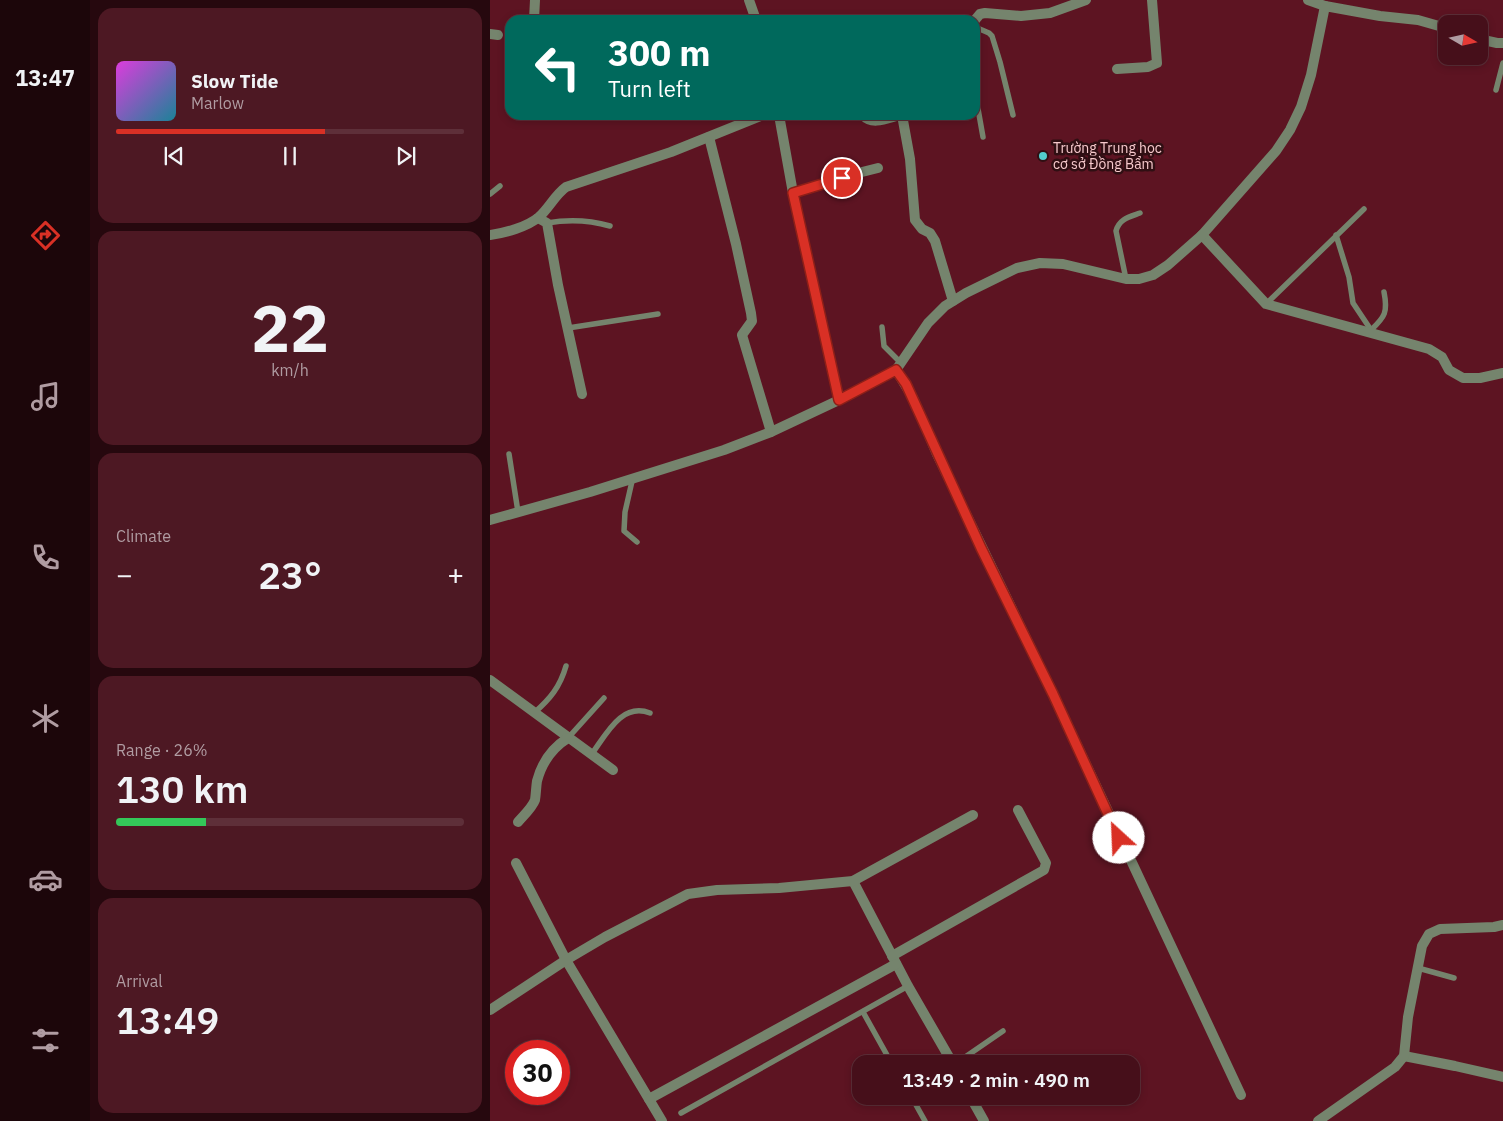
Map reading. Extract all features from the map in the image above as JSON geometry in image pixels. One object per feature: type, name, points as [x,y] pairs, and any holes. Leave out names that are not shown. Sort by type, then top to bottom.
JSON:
[{"type":"street","points":[[534,15],[535,0]]},
{"type":"street","points":[[749,0],[754,15]]},
{"type":"street","points":[[979,15],[985,13],[1021,16],[1050,12],[1086,0]]},
{"type":"street","points":[[1118,69],[1148,67],[1157,63],[1152,0]]},
{"type":"street","points":[[1308,0],[1325,6],[1380,16],[1418,20],[1438,26]]},
{"type":"street","points":[[490,520],[724,450],[771,432],[839,400],[898,367],[928,323],[945,306],[966,293],[1017,268],[1040,263],[1063,264],[1126,279],[1139,279],[1153,275],[1168,265],[1202,235],[1276,150],[1290,130],[1301,107],[1325,6]]},
{"type":"street","points":[[1488,41],[1503,43]]},
{"type":"street","points":[[582,394],[543,220],[558,193],[566,187],[671,152],[751,120]]},
{"type":"street","points":[[780,120],[793,193],[839,400]]},
{"type":"street","points":[[902,120],[910,159],[915,220],[917,225],[930,233],[935,241],[953,301]]},
{"type":"street","points":[[709,137],[752,313],[751,323],[742,335],[771,432]]},
{"type":"street","points":[[793,193],[878,168]]},
{"type":"street","points":[[490,235],[543,220]]},
{"type":"street","points":[[1202,235],[1266,304],[1429,350],[1442,357],[1449,370],[1463,378],[1480,378],[1503,373]]},
{"type":"street","points":[[898,367],[937,454],[1057,702],[1241,1095]]},
{"type":"street","points":[[490,680],[613,770]]},
{"type":"street","points":[[518,822],[535,800],[537,780],[550,752],[568,738]]},
{"type":"street","points":[[649,1099],[894,960],[1044,870],[1046,863],[1018,810]]},
{"type":"street","points":[[490,1010],[605,937],[688,894],[717,890],[779,888],[853,881],[973,815]]},
{"type":"street","points":[[516,863],[566,960],[662,1121]]},
{"type":"street","points":[[853,881],[908,986],[949,1055]]},
{"type":"street","points":[[1318,1121],[1395,1067],[1404,1056],[1408,1017],[1422,946],[1429,934],[1440,929],[1503,925]]},
{"type":"street","points":[[1404,1056],[1503,1077]]},
{"type":"street","points":[[975,1105],[984,1121]]},
{"type":"lane","points":[[980,29],[992,36],[1013,115]]},
{"type":"lane","points":[[1496,90],[1503,62]]},
{"type":"lane","points":[[980,120],[983,137]]},
{"type":"lane","points":[[490,194],[500,186]]},
{"type":"lane","points":[[1266,304],[1364,209]]},
{"type":"lane","points":[[1126,279],[1116,232],[1117,226],[1125,219],[1140,213]]},
{"type":"lane","points":[[543,220],[584,220],[610,226]]},
{"type":"lane","points":[[1336,235],[1349,277],[1353,303],[1372,333],[1386,312],[1387,305],[1384,292]]},
{"type":"lane","points":[[568,328],[658,314]]},
{"type":"lane","points":[[882,327],[884,346],[898,367]]},
{"type":"lane","points":[[509,454],[518,512]]},
{"type":"lane","points":[[633,477],[625,512],[624,531],[638,542]]},
{"type":"lane","points":[[534,713],[556,691],[566,666]]},
{"type":"lane","points":[[568,738],[604,698]]},
{"type":"lane","points":[[591,755],[624,714],[635,710],[643,710],[650,713]]},
{"type":"lane","points":[[1418,968],[1454,978]]},
{"type":"lane","points":[[681,1113],[908,986]]},
{"type":"lane","points":[[863,1012],[887,1055]]},
{"type":"lane","points":[[967,1055],[1003,1031]]},
{"type":"lane","points":[[916,1105],[925,1121]]},
{"type":"place","name":"Trường Trung học cơ sở Đồng Bẩm","points":[[1043,156]]},
{"type":"route","points":[[842,178],[793,193],[839,400],[896,370],[906,384],[981,548],[1053,694],[1119,838]]}]
